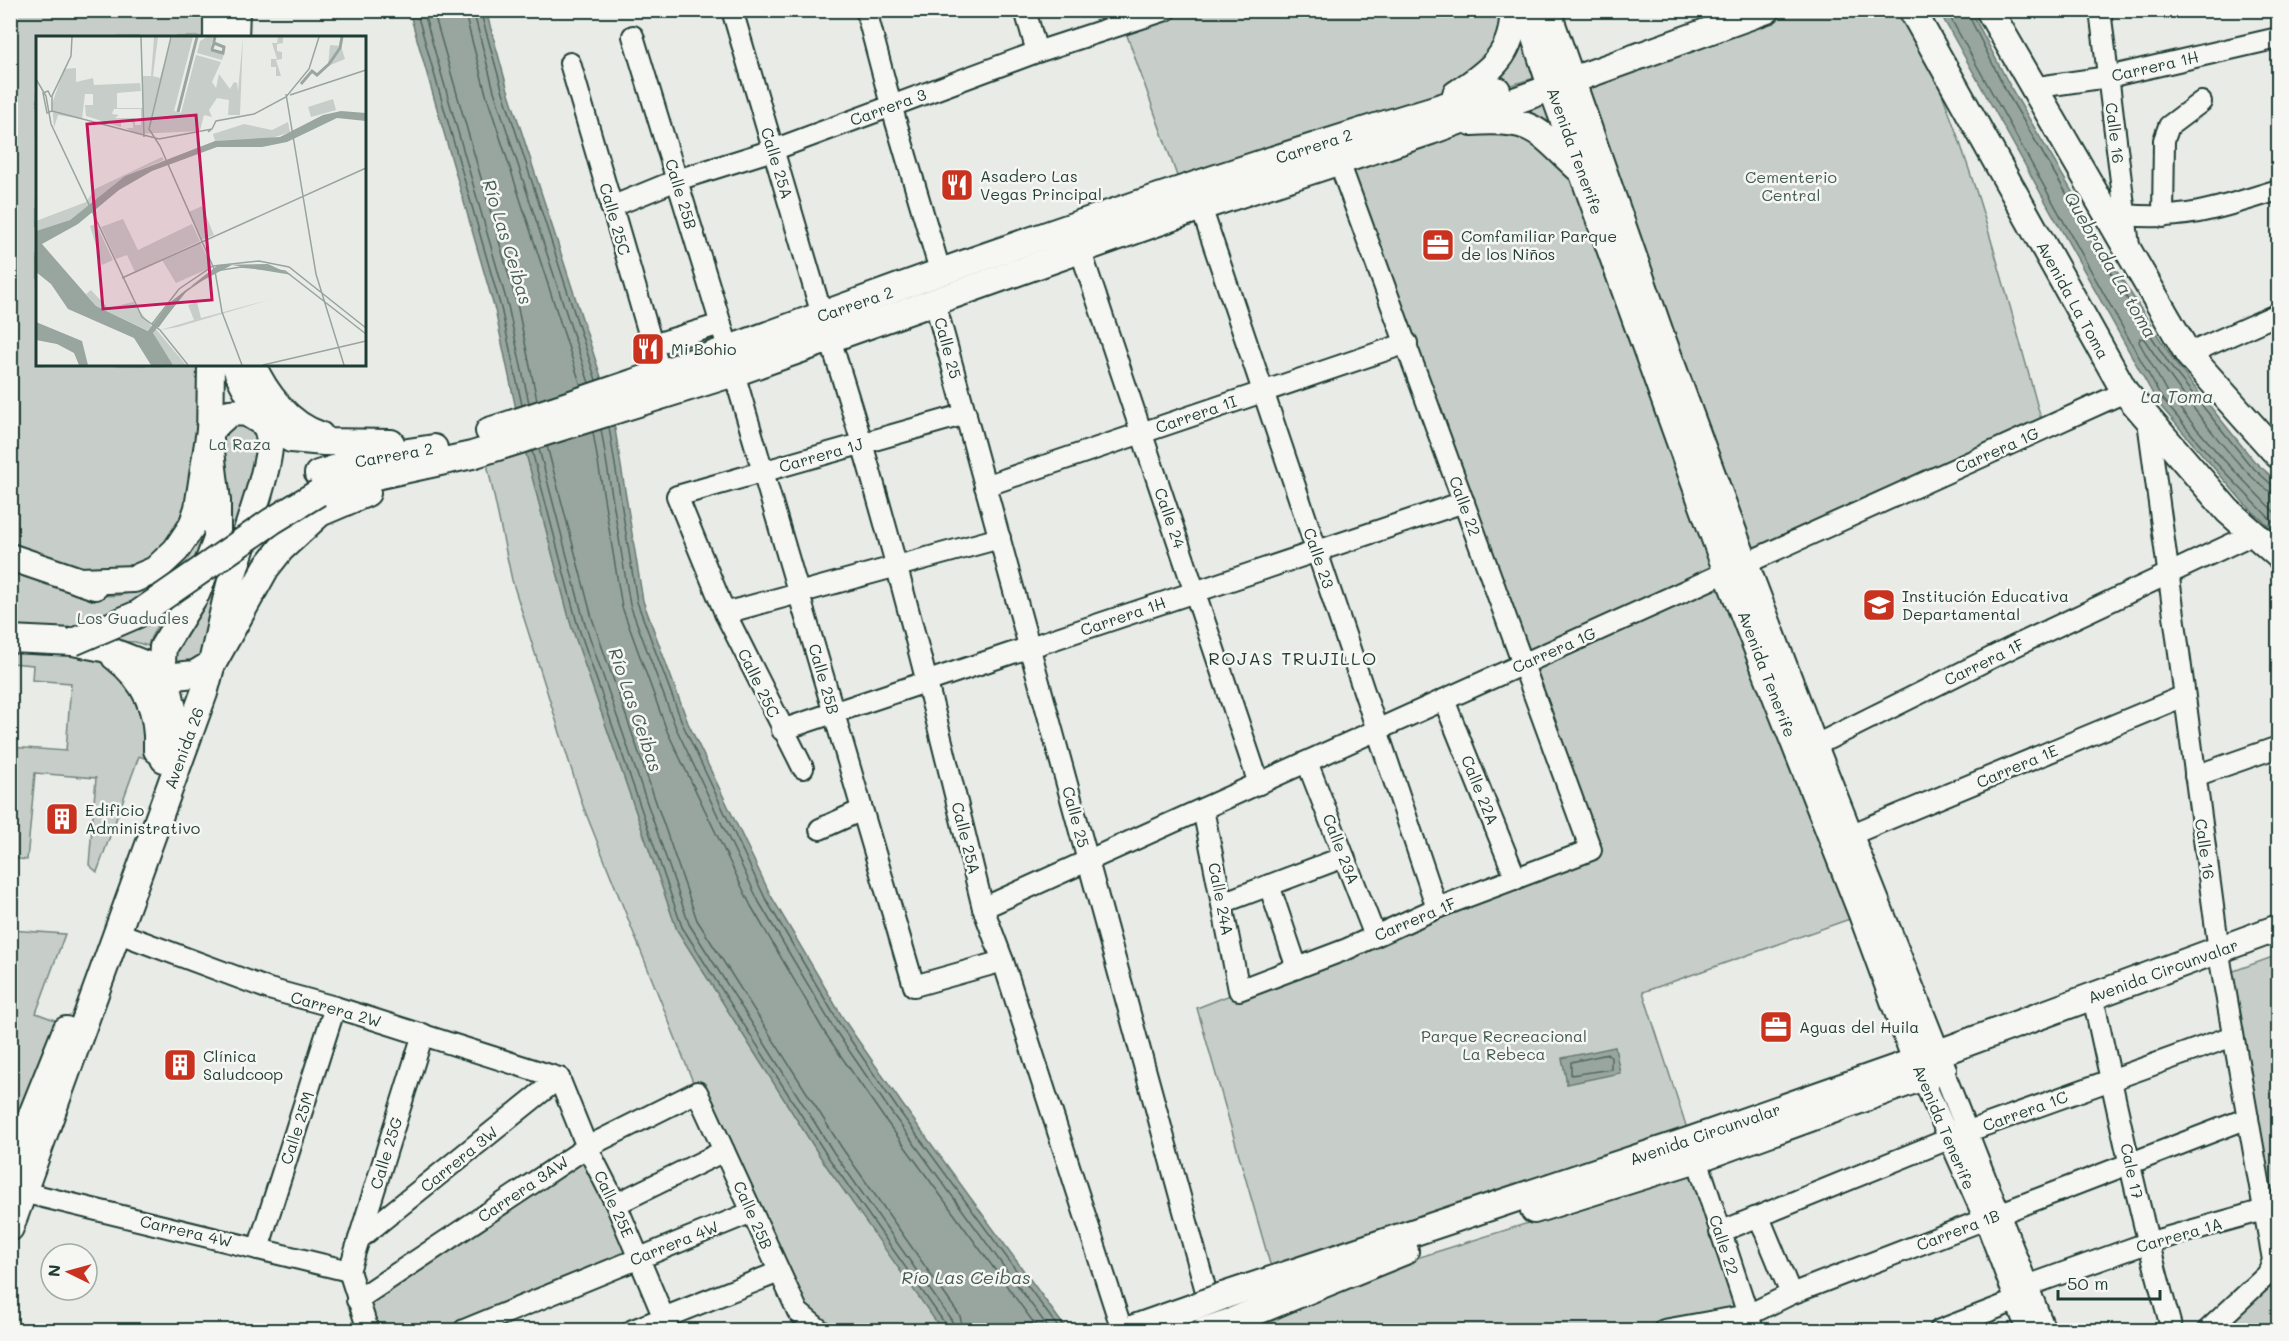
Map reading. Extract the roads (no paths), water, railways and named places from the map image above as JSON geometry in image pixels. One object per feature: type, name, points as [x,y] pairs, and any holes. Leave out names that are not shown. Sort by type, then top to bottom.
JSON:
[{"type":"main road","points":[[217,36],[218,10]]},
{"type":"main road","points":[[235,36],[236,10]]},
{"type":"main road","points":[[1431,120],[1496,66],[1509,41],[1514,10]]},
{"type":"main road","name":"Avenida Tenerife","points":[[1526,10],[1559,77],[1660,333],[1736,568],[1814,746],[1850,835],[1929,1065]]},
{"type":"main road","name":"Avenida Tenerife","points":[[1547,10],[1559,77],[1583,173],[1736,568],[1862,914],[1929,1065]]},
{"type":"main road","name":"Carrera 2","points":[[1559,77],[1717,10]]},
{"type":"main road","name":"Carrera 2","points":[[732,362],[822,315],[1182,189],[1431,120],[1767,10]]},
{"type":"main road","name":"Avenida La Toma","points":[[1912,10],[2125,392],[2228,511],[2278,555]]},
{"type":"main road","points":[[1989,10],[2031,88],[2188,354],[2278,456]]},
{"type":"main road","points":[[1431,120],[1524,123],[1542,133],[1583,173]]},
{"type":"main road","name":"Carrera 2","points":[[10,557],[92,585],[130,590],[170,574],[264,506],[318,483],[348,482],[652,385],[732,362],[830,339],[1081,252],[1201,207],[1339,162],[1431,120]]},
{"type":"main road","name":"Avenida 26","points":[[10,1169],[68,1025],[156,784],[173,727],[173,709],[165,674],[163,647],[197,592],[217,539],[217,501],[211,466],[211,366]]},
{"type":"main road","name":"Avenida 26","points":[[10,1228],[17,1191],[67,1077],[116,932],[213,663],[231,582],[264,472],[269,434],[244,388],[236,366]]},
{"type":"main road","points":[[253,366],[276,403],[301,426],[322,436],[362,443]]},
{"type":"main road","name":"Carrera 2","points":[[433,454],[472,455],[652,385]]},
{"type":"main road","points":[[10,639],[73,642],[103,648],[165,674],[185,676],[205,669],[213,663],[266,568],[301,528],[333,506],[422,474],[433,454],[397,443],[291,439],[252,414],[237,411],[223,416],[210,430],[198,508],[192,526],[176,550],[155,570],[134,579],[92,585]]},
{"type":"main road","name":"Carrera 2","points":[[73,642],[138,614],[272,521],[318,483]]},
{"type":"main road","points":[[103,648],[129,668],[142,683],[154,707],[158,743],[156,784]]},
{"type":"main road","name":"Avenida Circunvalar","points":[[1129,1330],[1223,1296],[1690,1140],[2096,1011],[2220,958],[2278,928]]},
{"type":"main road","name":"Avenida Circunvalar","points":[[1218,1328],[1407,1250],[1697,1159],[1929,1065],[2220,958],[2278,944]]},
{"type":"street","name":"Calle 25A","points":[[732,10],[822,315]]},
{"type":"street","points":[[866,10],[891,105],[941,274]]},
{"type":"street","points":[[1025,10],[1037,52]]},
{"type":"street","name":"Carrera 3","points":[[611,207],[677,180],[773,150],[1143,14],[1166,10]]},
{"type":"street","name":"Calle 16","points":[[2100,10],[2129,255]]},
{"type":"street","name":"Calle 25B","points":[[633,36],[721,324],[914,986],[1003,961]]},
{"type":"street","name":"Carrera 1H","points":[[2031,88],[2108,77],[2278,38]]},
{"type":"street","name":"Calle 25C","points":[[570,63],[652,345],[652,385]]},
{"type":"street","points":[[2163,217],[2164,140],[2169,126],[2200,102]]},
{"type":"street","name":"Calle 22","points":[[1339,162],[1407,343],[1521,665],[1591,850]]},
{"type":"street","points":[[2126,215],[2163,217],[2208,212],[2278,190]]},
{"type":"street","name":"Calle 23","points":[[1201,207],[1437,908]]},
{"type":"street","name":"Calle 24","points":[[1081,252],[1259,784]]},
{"type":"street","name":"Calle 25","points":[[935,303],[1218,1328]]},
{"type":"street","points":[[2188,354],[2278,314]]},
{"type":"street","points":[[652,345],[721,324]]},
{"type":"street","name":"Calle 25A","points":[[830,339],[863,443],[897,566],[983,908],[1003,961],[1122,1330]]},
{"type":"street","name":"Carrera 1I","points":[[986,486],[1407,343]]},
{"type":"street","name":"Carrera 1G","points":[[983,908],[2125,392]]},
{"type":"street","name":"Carrera 1J","points":[[677,496],[966,414]]},
{"type":"street","name":"Calle 16","points":[[2148,421],[2220,958],[2273,1260],[2268,1274],[2208,1330]]},
{"type":"street","name":"Calle 25C","points":[[677,496],[725,613],[803,768]]},
{"type":"street","name":"Carrera 1H","points":[[782,730],[1464,502]]},
{"type":"street","name":"Carrera 1F","points":[[1814,746],[2253,534]]},
{"type":"street","points":[[725,613],[1000,538]]},
{"type":"street","name":"Carrera 1E","points":[[1850,835],[2184,696]]},
{"type":"street","name":"Calle 22A","points":[[1444,700],[1516,879]]},
{"type":"street","points":[[2195,776],[2278,747]]},
{"type":"street","name":"Calle 23A","points":[[1307,762],[1375,936]]},
{"type":"street","name":"Calle 24A","points":[[1203,809],[1239,990]]},
{"type":"street","points":[[820,829],[862,810]]},
{"type":"street","name":"Carrera 1F","points":[[1239,990],[1375,936],[1437,908],[1591,850]]},
{"type":"street","points":[[1222,903],[1344,857]]},
{"type":"street","points":[[1269,885],[1297,968]]},
{"type":"street","name":"Carrera 2W","points":[[116,932],[269,989],[423,1034],[559,1078]]},
{"type":"street","name":"Calle 25M","points":[[258,1249],[335,1007]]},
{"type":"street","name":"Cale 17","points":[[2096,1011],[2147,1243],[2172,1330]]},
{"type":"street","name":"Calle 25G","points":[[349,1271],[423,1034]]},
{"type":"street","name":"Carrera 1C","points":[[1720,1232],[1958,1136],[2233,1036]]},
{"type":"street","name":"Avenida Tenerife","points":[[1929,1065],[2021,1294],[2027,1330]]},
{"type":"street","name":"Calle 25E","points":[[559,1078],[587,1147],[616,1204],[666,1325]]},
{"type":"street","name":"Carrera 3W","points":[[359,1239],[559,1078]]},
{"type":"street","name":"Calle 25B","points":[[697,1092],[798,1312],[816,1330]]},
{"type":"street","name":"Carrera 3AW","points":[[357,1300],[587,1147],[697,1092]]},
{"type":"street","name":"Carrera 1B","points":[[1664,1330],[1750,1323],[1791,1294],[2248,1118]]},
{"type":"street","points":[[616,1204],[724,1151]]},
{"type":"street","name":"Calle 22","points":[[1697,1159],[1750,1323]]},
{"type":"street","name":"Carrera 4W","points":[[17,1191],[349,1271]]},
{"type":"street","name":"Carrera 1A","points":[[1940,1330],[2021,1294],[2147,1243],[2264,1210]]},
{"type":"street","name":"Carrera 4W","points":[[464,1330],[752,1212]]},
{"type":"street","points":[[1759,1217],[1791,1294]]},
{"type":"street","points":[[349,1271],[368,1330]]},
{"type":"street","points":[[633,1330],[666,1325],[779,1272]]},
{"type":"street","name":"Avenida Tenerife","points":[[2021,1294],[2045,1330]]},
{"type":"water","name":"Río Las Ceibas","points":[[409,11],[486,11],[507,87],[612,411],[643,601],[688,723],[771,896],[844,1020],[902,1104],[1067,1330],[942,1330],[823,1161],[677,930],[571,625],[523,442],[495,310]]},
{"type":"water","name":"La Toma","points":[[1939,11],[1971,11],[2011,88],[2087,217],[2105,253],[2176,364],[2254,461],[2278,482],[2278,535],[2244,503],[2158,403]]},
{"type":"water","points":[[1615,1047],[1620,1073],[1567,1084],[1562,1058]]},
{"type":"place","name":"Asadero Las Vegas Principal","points":[[957,185]]},
{"type":"place","name":"Comfamiliar Parque de los Niños","points":[[1438,245]]},
{"type":"place","name":"Mi Bohio","points":[[648,349]]},
{"type":"place","name":"Institución Educativa Departamental","points":[[1879,605]]},
{"type":"place","name":"Edificio Administrativo","points":[[62,819]]},
{"type":"place","name":"Aguas del Huila","points":[[1776,1027]]},
{"type":"place","name":"Clínica Saludcoop","points":[[180,1065]]},
{"type":"district","name":"ROJAS TRUJILLO","points":[[1293,659]]},
{"type":"park label","name":"Cementerio Central","points":[[1791,186]]},
{"type":"park label","name":"La Raza","points":[[240,444]]},
{"type":"park label","name":"Los Guaduales","points":[[133,618]]},
{"type":"park label","name":"Parque Recreacional La Rebeca","points":[[1504,1045]]},
{"type":"water label","name":"Quebrada La toma","points":[[2110,265]]}]
